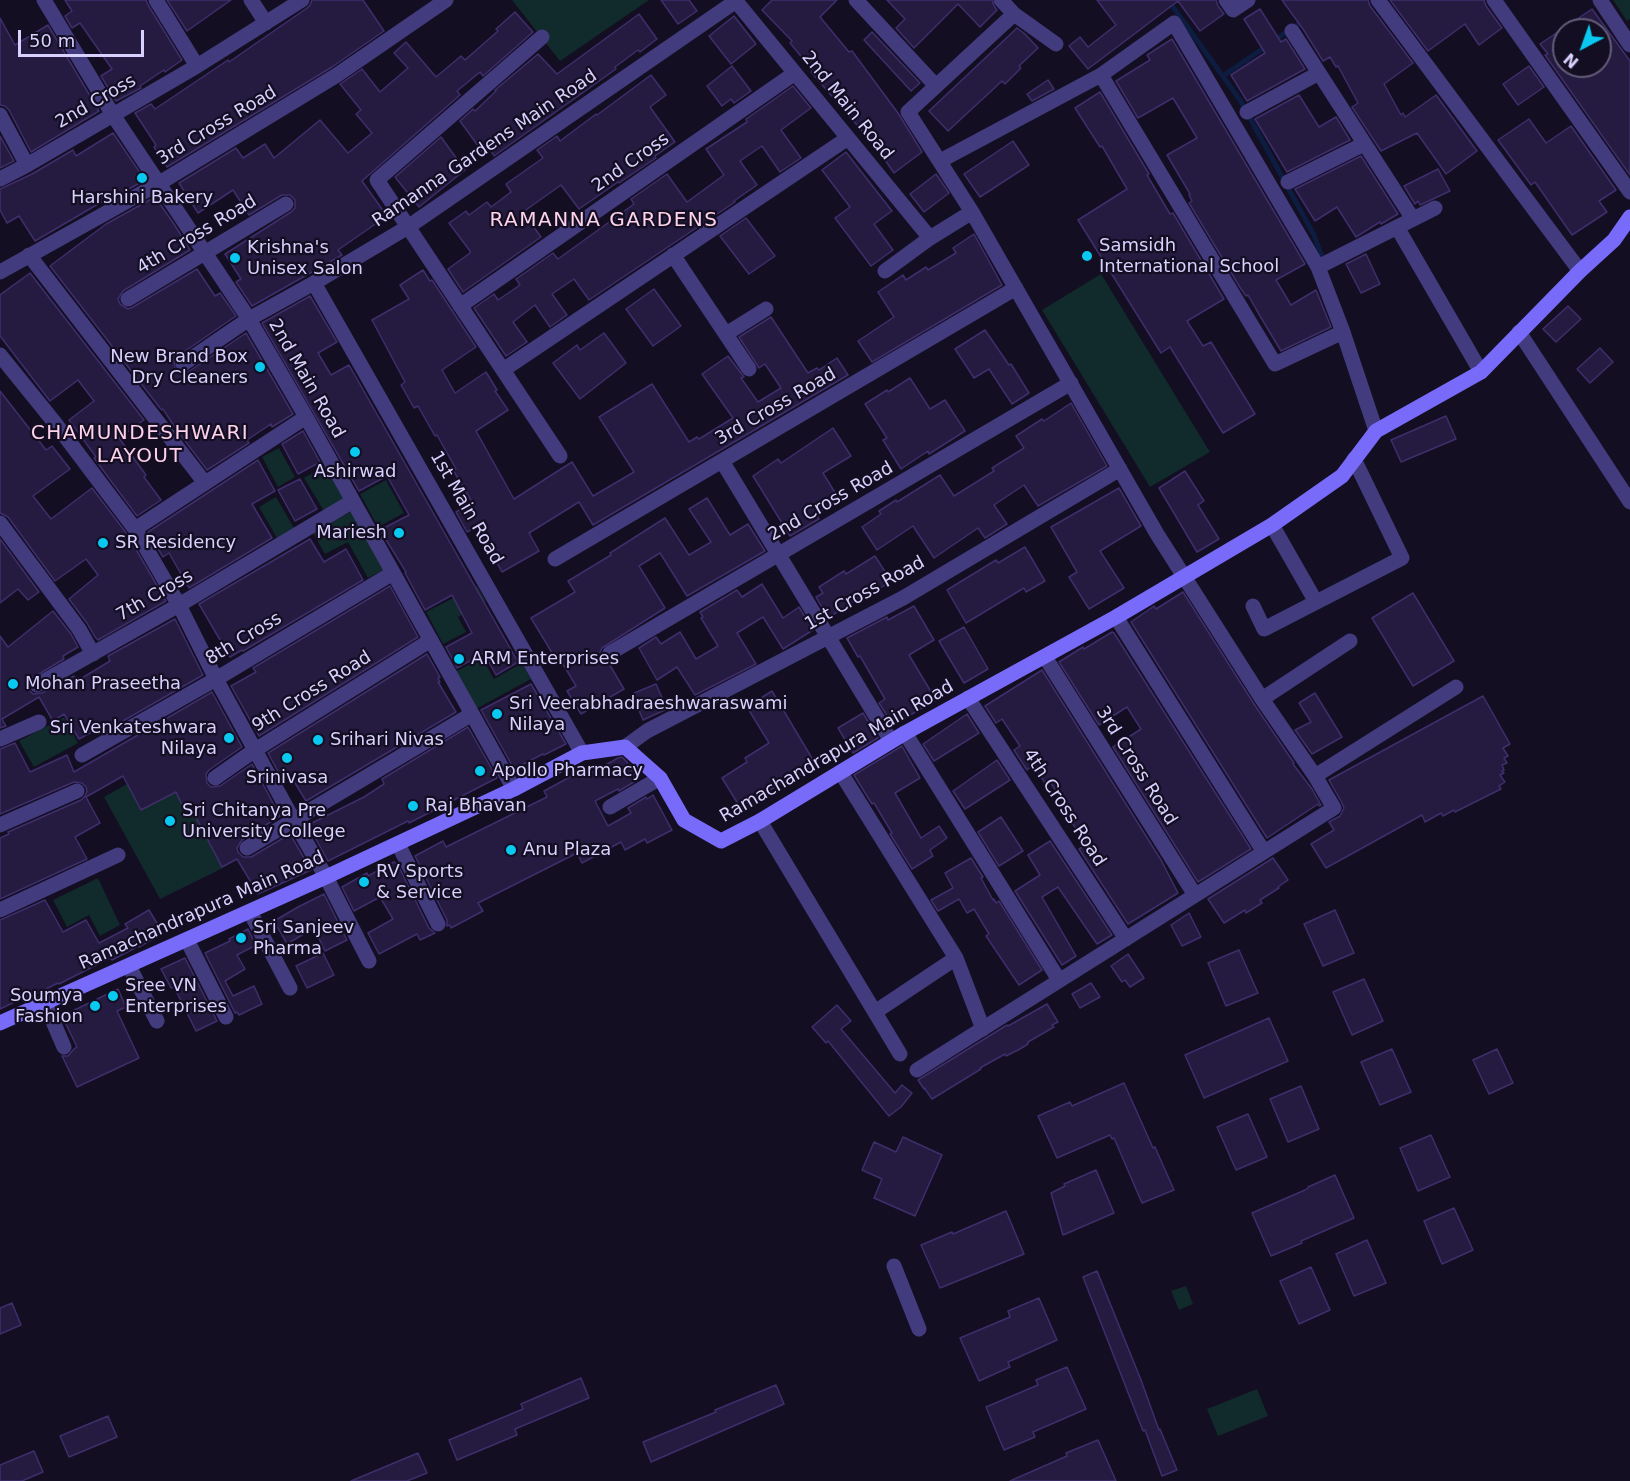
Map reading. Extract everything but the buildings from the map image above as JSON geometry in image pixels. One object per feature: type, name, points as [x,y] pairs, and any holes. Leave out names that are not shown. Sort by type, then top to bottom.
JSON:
[{"type":"street","name":"2nd Main Road","points":[[44,0],[113,115],[249,320],[306,417],[514,789]]},
{"type":"street","points":[[156,0],[197,66]]},
{"type":"street","points":[[251,0],[266,23]]},
{"type":"street","name":"2nd Cross","points":[[0,179],[197,66],[302,0]]},
{"type":"street","name":"3rd Cross Road","points":[[0,272],[158,184],[336,75],[446,0]]},
{"type":"street","points":[[856,0],[936,86]]},
{"type":"street","points":[[1001,0],[1014,14],[1056,44]]},
{"type":"street","points":[[1226,0],[1233,10],[1248,0]]},
{"type":"street","points":[[1378,0],[1580,271]]},
{"type":"street","points":[[1494,0],[1630,192]]},
{"type":"street","points":[[1600,0],[1630,45]]},
{"type":"street","name":"2nd Main Road","points":[[736,1],[930,238]]},
{"type":"street","name":"Ramanna Gardens Main Road","points":[[183,364],[249,320],[408,227],[736,1]]},
{"type":"street","points":[[917,1070],[1335,808],[1262,699],[1157,534],[972,212],[908,112],[1014,14]]},
{"type":"street","points":[[940,161],[1101,75],[1174,23],[1318,267],[1343,332],[1376,431]]},
{"type":"street","points":[[1292,32],[1413,219]]},
{"type":"street","points":[[542,37],[376,180],[560,456]]},
{"type":"street","name":"2nd Cross","points":[[460,306],[795,73]]},
{"type":"street","points":[[1247,112],[1319,73]]},
{"type":"street","points":[[1101,75],[1275,364],[1343,332]]},
{"type":"street","points":[[0,115],[27,165]]},
{"type":"street","points":[[503,370],[848,138]]},
{"type":"street","points":[[1288,182],[1364,144]]},
{"type":"street","name":"4th Cross Road","points":[[128,299],[286,204]]},
{"type":"street","points":[[1318,267],[1435,208]]},
{"type":"street","points":[[885,272],[930,238],[972,212]]},
{"type":"street","name":"Ramachandrapura Main Road","points":[[0,1023],[398,844],[514,789],[582,753],[625,747],[660,778],[684,820],[721,841],[760,821],[905,732],[1116,617],[1272,525],[1342,476],[1376,431],[1481,372],[1580,271],[1614,240],[1630,217]]},
{"type":"street","points":[[1397,227],[1481,372]]},
{"type":"street","points":[[29,255],[204,483]]},
{"type":"street","points":[[673,255],[749,369]]},
{"type":"street","name":"1st Main Road","points":[[314,283],[582,753]]},
{"type":"street","name":"3rd Cross Road","points":[[555,559],[1016,288]]},
{"type":"street","points":[[726,334],[766,309]]},
{"type":"street","points":[[1519,332],[1629,500]]},
{"type":"street","points":[[0,355],[135,529],[326,877],[369,961]]},
{"type":"street","name":"2nd Cross Road","points":[[610,653],[1071,383]]},
{"type":"street","points":[[135,529],[306,417]]},
{"type":"street","points":[[1252,606],[1264,629],[1402,558],[1354,459]]},
{"type":"street","points":[[722,461],[891,741]]},
{"type":"street","name":"1st Cross Road","points":[[625,747],[647,732],[903,598],[1120,469]]},
{"type":"street","name":"7th Cross","points":[[37,685],[178,605],[353,501]]},
{"type":"street","points":[[0,523],[79,628],[93,654]]},
{"type":"street","points":[[1272,525],[1316,602]]},
{"type":"street","name":"8th Cross","points":[[82,755],[216,679],[393,573]]},
{"type":"street","points":[[1116,617],[1264,852]]},
{"type":"street","name":"9th Cross Road","points":[[215,778],[255,750],[431,640]]},
{"type":"street","points":[[1262,699],[1350,641]]},
{"type":"street","name":"3rd Cross Road","points":[[1045,657],[1195,895]]},
{"type":"street","points":[[1315,776],[1456,687]]},
{"type":"street","name":"4th Cross Road","points":[[968,698],[1126,939]]},
{"type":"street","points":[[247,848],[472,714]]},
{"type":"street","points":[[0,739],[39,722]]},
{"type":"street","points":[[905,732],[1059,980]]},
{"type":"street","points":[[841,773],[956,958],[983,1029]]},
{"type":"street","points":[[610,807],[660,778]]},
{"type":"street","points":[[0,825],[77,791]]},
{"type":"street","points":[[760,821],[900,1054]]},
{"type":"street","points":[[398,844],[438,924]]},
{"type":"street","points":[[0,909],[118,855]]},
{"type":"street","points":[[250,912],[290,988]]},
{"type":"street","points":[[187,940],[226,1017]]},
{"type":"street","points":[[875,1012],[956,958]]},
{"type":"street","points":[[129,966],[157,1021]]},
{"type":"street","points":[[45,1004],[64,1047]]},
{"type":"street","points":[[894,1266],[919,1329]]},
{"type":"green space","points":[[512,0],[649,0],[560,61]]},
{"type":"green space","points":[[1613,0],[1630,0],[1630,19],[1627,21]]},
{"type":"green space","points":[[1101,274],[1210,452],[1150,487],[1042,310]]},
{"type":"green space","points":[[279,448],[295,477],[278,487],[262,457]]},
{"type":"green space","points":[[328,464],[347,497],[324,511],[304,478]]},
{"type":"green space","points":[[386,480],[404,513],[378,527],[360,494]]},
{"type":"green space","points":[[276,497],[294,528],[277,538],[259,507]]},
{"type":"green space","points":[[352,511],[385,569],[368,578],[348,542],[325,554],[313,533]]},
{"type":"green space","points":[[477,586],[486,602],[458,617],[466,632],[443,644],[426,612]]},
{"type":"green space","points":[[482,658],[494,679],[522,663],[531,679],[474,710],[453,673]]},
{"type":"green space","points":[[64,717],[78,743],[34,767],[19,741]]},
{"type":"green space","points":[[127,784],[141,810],[176,792],[183,806],[189,804],[223,868],[160,899],[104,797]]},
{"type":"green space","points":[[98,878],[120,925],[100,936],[89,915],[67,927],[53,900]]},
{"type":"green space","points":[[1186,1286],[1193,1304],[1179,1310],[1171,1291]]},
{"type":"green space","points":[[1257,1389],[1268,1416],[1218,1436],[1207,1409]]},
{"type":"waterway","points":[[1168,0],[1240,100],[1314,235],[1324,262]]},
{"type":"waterway","points":[[1223,76],[1304,20]]},
{"type":"place","name":"Harshini Bakery","points":[[142,178]]},
{"type":"place","name":"Samsidh International School","points":[[1087,256]]},
{"type":"place","name":"Krishna's Unisex Salon","points":[[235,258]]},
{"type":"place","name":"New Brand Box Dry Cleaners","points":[[260,367]]},
{"type":"place","name":"Ashirwad","points":[[355,452]]},
{"type":"place","name":"Mariesh","points":[[399,533]]},
{"type":"place","name":"SR Residency","points":[[103,543]]},
{"type":"place","name":"ARM Enterprises","points":[[459,659]]},
{"type":"place","name":"Mohan Praseetha","points":[[13,684]]},
{"type":"place","name":"Sri Veerabhadraeshwaraswami Nilaya","points":[[497,714]]},
{"type":"place","name":"Sri Venkateshwara Nilaya","points":[[229,738]]},
{"type":"place","name":"Srihari Nivas","points":[[318,740]]},
{"type":"place","name":"Srinivasa","points":[[287,758]]},
{"type":"place","name":"Apollo Pharmacy","points":[[480,771]]},
{"type":"place","name":"Raj Bhavan","points":[[413,806]]},
{"type":"place","name":"Sri Chitanya Pre University College","points":[[170,821]]},
{"type":"place","name":"Anu Plaza","points":[[511,850]]},
{"type":"place","name":"RV Sports & Service","points":[[364,882]]},
{"type":"place","name":"Sri Sanjeev Pharma","points":[[241,938]]},
{"type":"place","name":"Sree VN Enterprises","points":[[113,996]]},
{"type":"place","name":"Soumya Fashion","points":[[95,1006]]},
{"type":"district","name":"RAMANNA GARDENS","points":[[604,221]]},
{"type":"district","name":"CHAMUNDESHWARI LAYOUT","points":[[140,446]]}]
